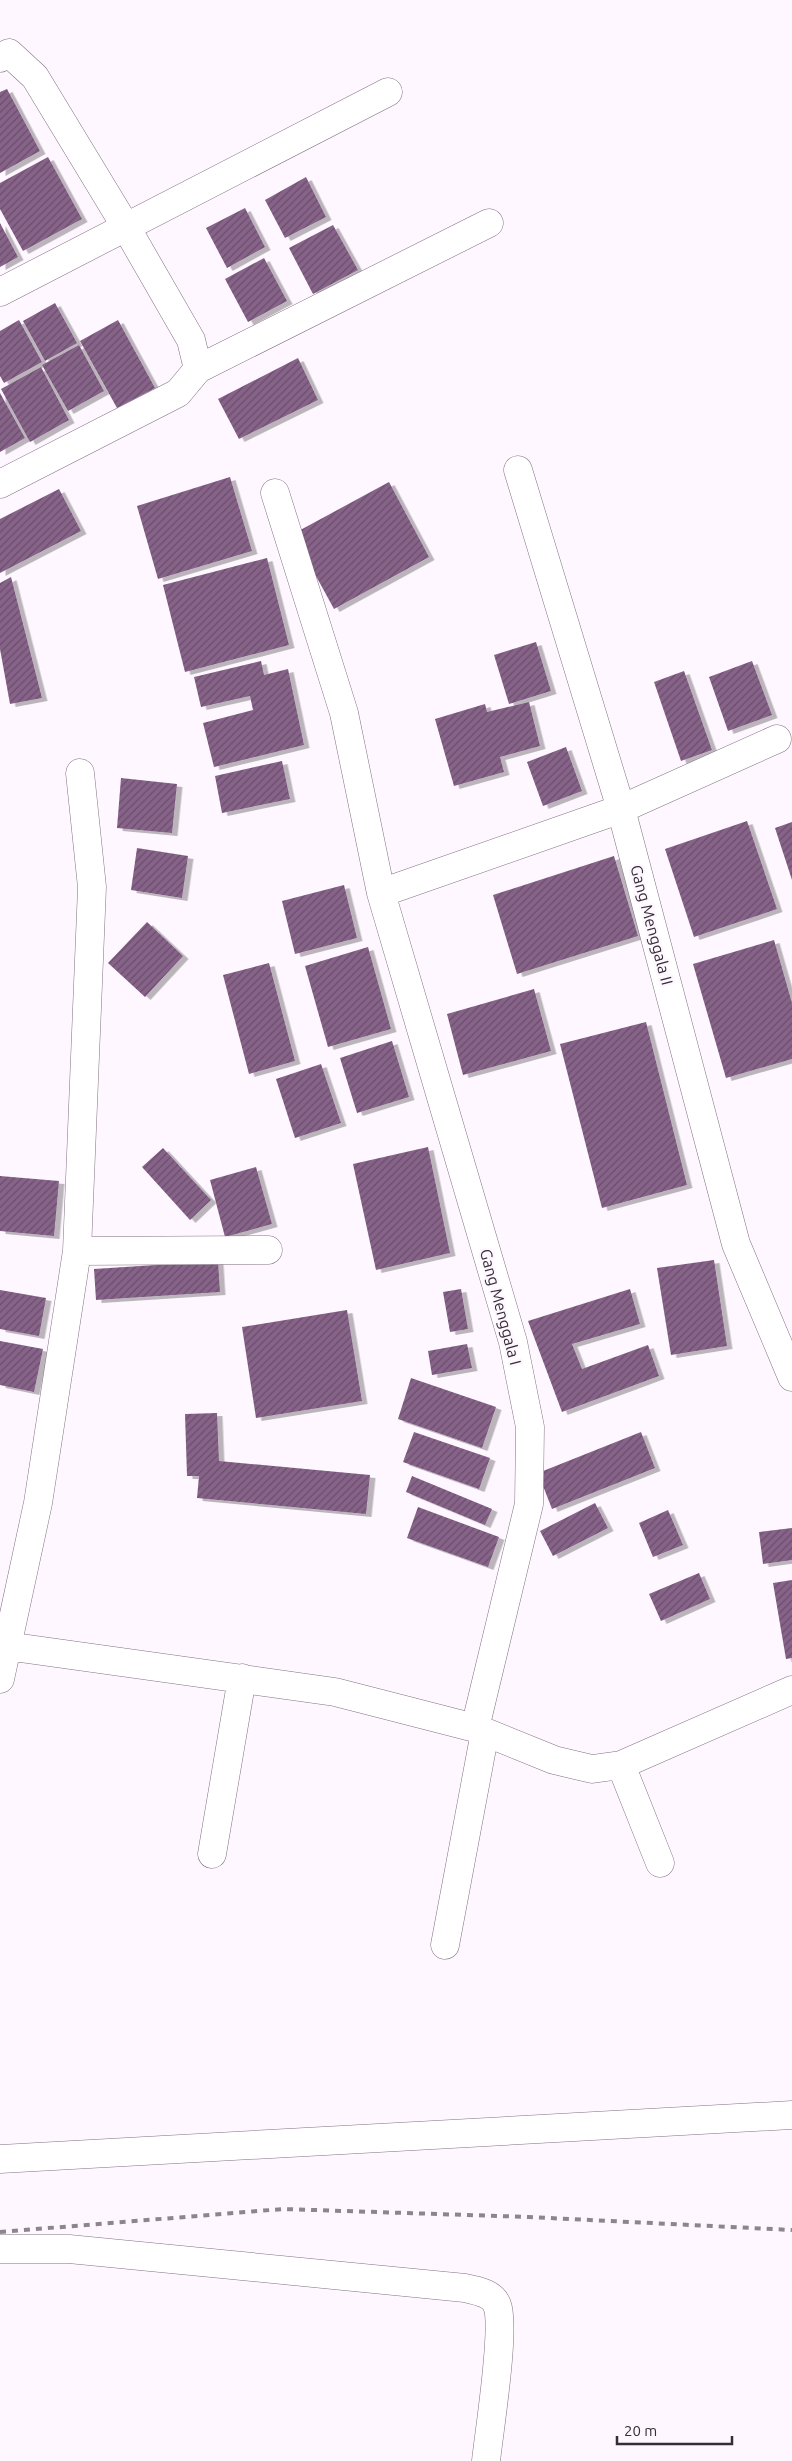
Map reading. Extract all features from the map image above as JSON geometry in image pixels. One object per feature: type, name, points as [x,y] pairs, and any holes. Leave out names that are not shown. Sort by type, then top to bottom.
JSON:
[{"type":"street","points":[[3,53],[35,77],[126,227],[191,340],[198,369]]},
{"type":"street","points":[[0,292],[388,92]]},
{"type":"street","points":[[0,484],[178,393],[198,369],[489,222]]},
{"type":"street","name":"Gang Menggala II","points":[[518,470],[621,809],[736,1244],[792,1377]]},
{"type":"street","name":"Gang Menggala I","points":[[275,493],[344,713],[380,893],[513,1342],[530,1427],[529,1504],[480,1730],[445,1946]]},
{"type":"street","points":[[380,893],[621,809],[777,739]]},
{"type":"street","points":[[0,1679],[3,1646],[38,1503],[77,1251],[92,887],[80,774]]},
{"type":"street","points":[[77,1251],[268,1250]]},
{"type":"street","points":[[3,1646],[335,1692],[480,1730],[554,1760],[592,1769],[621,1765],[792,1690]]},
{"type":"street","points":[[212,1854],[242,1678]]},
{"type":"street","points":[[621,1765],[660,1863]]},
{"type":"street","points":[[0,2159],[440,2133],[792,2115]]},
{"type":"street","points":[[0,2249],[69,2250],[167,2258],[464,2288],[489,2295],[497,2304],[500,2328],[486,2461]]},
{"type":"building","points":[[7,89],[40,151],[0,173],[0,92]]},
{"type":"building","points":[[48,157],[82,219],[23,251],[0,209],[0,183]]},
{"type":"building","points":[[306,177],[326,217],[285,238],[265,200]]},
{"type":"building","points":[[245,208],[265,247],[227,268],[206,228]]},
{"type":"building","points":[[0,223],[18,257],[0,267]]},
{"type":"building","points":[[333,225],[358,270],[313,294],[289,248]]},
{"type":"building","points":[[264,258],[287,301],[248,322],[225,279]]},
{"type":"building","points":[[55,303],[77,343],[45,361],[23,321]]},
{"type":"building","points":[[19,320],[42,362],[4,383],[0,376],[0,331]]},
{"type":"building","points":[[118,320],[155,388],[117,408],[80,341]]},
{"type":"building","points":[[79,345],[104,391],[68,411],[42,365]]},
{"type":"building","points":[[298,358],[318,400],[239,439],[218,399]]},
{"type":"building","points":[[41,367],[69,420],[30,442],[1,389]]},
{"type":"building","points":[[0,393],[25,438],[0,452]]},
{"type":"building","points":[[230,477],[252,551],[158,579],[137,506]]},
{"type":"building","points":[[389,482],[429,557],[334,609],[293,534]]},
{"type":"building","points":[[59,489],[81,531],[0,573],[0,519]]},
{"type":"building","points":[[267,558],[289,645],[185,672],[163,585]]},
{"type":"building","points":[[11,577],[42,698],[10,704],[0,649],[0,583]]},
{"type":"building","points":[[536,642],[551,691],[509,704],[494,655]]},
{"type":"building","points":[[261,661],[264,675],[288,669],[304,745],[214,767],[203,723],[253,710],[250,696],[201,707],[194,677]]},
{"type":"building","points":[[752,661],[772,715],[728,731],[709,677]]},
{"type":"building","points":[[684,671],[712,750],[681,761],[654,682]]},
{"type":"building","points":[[529,702],[540,746],[500,757],[504,772],[454,786],[435,719],[485,704],[487,712]]},
{"type":"building","points":[[566,747],[582,791],[543,806],[527,762]]},
{"type":"building","points":[[282,761],[290,799],[222,813],[215,776]]},
{"type":"building","points":[[121,778],[177,784],[172,833],[117,828]]},
{"type":"building","points":[[747,821],[777,909],[694,937],[665,849]]},
{"type":"building","points":[[792,822],[792,880],[775,828]]},
{"type":"building","points":[[137,848],[188,856],[182,898],[131,890]]},
{"type":"building","points":[[614,856],[638,936],[517,974],[493,895]]},
{"type":"building","points":[[344,885],[357,938],[295,954],[282,901]]},
{"type":"building","points":[[147,922],[183,956],[145,997],[108,963]]},
{"type":"building","points":[[774,940],[792,1003],[792,1059],[726,1078],[693,964]]},
{"type":"building","points":[[368,947],[391,1029],[328,1047],[305,966]]},
{"type":"building","points":[[269,963],[295,1061],[249,1074],[223,975]]},
{"type":"building","points":[[534,989],[551,1051],[463,1075],[447,1014]]},
{"type":"building","points":[[646,1022],[687,1185],[602,1208],[560,1044]]},
{"type":"building","points":[[392,1041],[409,1097],[357,1113],[340,1058]]},
{"type":"building","points":[[321,1064],[341,1123],[295,1138],[276,1079]]},
{"type":"building","points":[[428,1147],[450,1253],[376,1270],[353,1164]]},
{"type":"building","points":[[163,1148],[211,1200],[190,1220],[142,1167]]},
{"type":"building","points":[[256,1167],[272,1224],[225,1237],[210,1180]]},
{"type":"building","points":[[0,1176],[59,1181],[54,1236],[0,1231]]},
{"type":"building","points":[[714,1260],[727,1346],[671,1355],[657,1268]]},
{"type":"building","points":[[218,1261],[220,1292],[96,1300],[94,1269]]},
{"type":"building","points":[[461,1289],[468,1329],[450,1332],[443,1292]]},
{"type":"building","points":[[630,1289],[640,1324],[572,1344],[582,1369],[648,1345],[659,1376],[562,1412],[528,1321]]},
{"type":"building","points":[[0,1290],[46,1298],[39,1336],[0,1329]]},
{"type":"building","points":[[347,1310],[362,1401],[256,1418],[242,1327]]},
{"type":"building","points":[[0,1341],[43,1349],[34,1392],[0,1385]]},
{"type":"building","points":[[467,1344],[472,1368],[432,1375],[428,1351]]},
{"type":"building","points":[[411,1378],[496,1407],[482,1448],[398,1419]]},
{"type":"building","points":[[217,1413],[219,1461],[370,1475],[366,1514],[197,1498],[199,1476],[187,1476],[185,1414]]},
{"type":"building","points":[[414,1432],[490,1458],[479,1489],[403,1462]]},
{"type":"building","points":[[641,1432],[655,1468],[552,1509],[538,1473]]},
{"type":"building","points":[[412,1476],[492,1509],[485,1525],[406,1492]]},
{"type":"building","points":[[595,1503],[608,1528],[553,1556],[540,1531]]},
{"type":"building","points":[[418,1507],[499,1537],[488,1567],[407,1538]]},
{"type":"building","points":[[668,1510],[683,1545],[653,1557],[639,1523]]},
{"type":"building","points":[[792,1528],[792,1560],[763,1564],[759,1532]]},
{"type":"building","points":[[699,1573],[710,1599],[661,1621],[649,1594]]},
{"type":"building","points":[[792,1580],[792,1658],[786,1659],[773,1583]]},
{"type":"railway","points":[[0,2232],[283,2209],[529,2217],[792,2230]]}]
